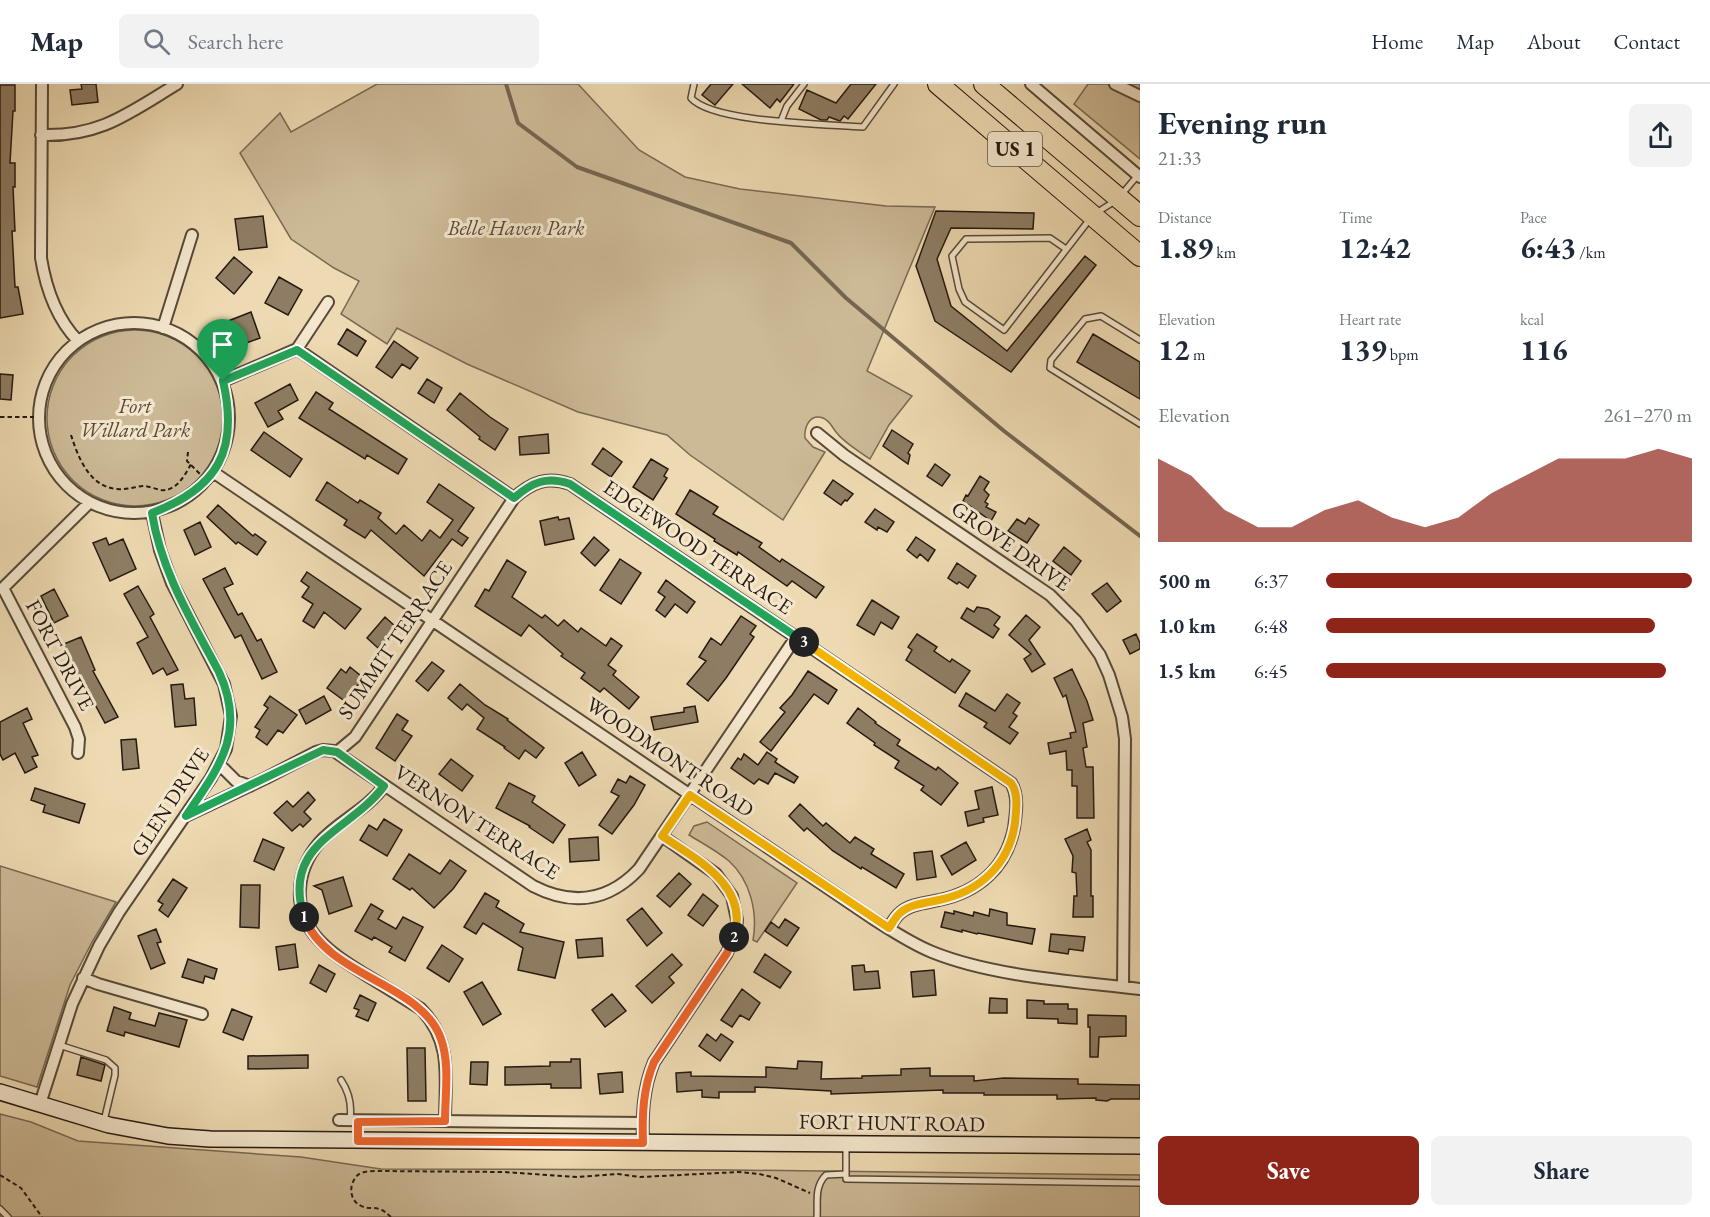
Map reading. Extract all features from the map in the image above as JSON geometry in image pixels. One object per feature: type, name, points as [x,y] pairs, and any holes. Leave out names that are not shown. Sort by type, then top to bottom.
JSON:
[{"type":"highway","name":"US 1","points":[[938,84],[1140,256]]},
{"type":"highway","name":"US 1","points":[[984,84],[1140,216]]},
{"type":"main road","name":"FORT HUNT ROAD","points":[[0,1092],[103,1124],[138,1131],[210,1139],[1140,1146]]},
{"type":"street","points":[[42,84],[40,244],[45,281],[56,310],[78,341]]},
{"type":"street","points":[[42,135],[91,131],[109,124],[177,84]]},
{"type":"street","points":[[1031,84],[1139,176]]},
{"type":"street","points":[[1115,84],[1140,96]]},
{"type":"street","points":[[163,328],[192,235]]},
{"type":"street","points":[[223,381],[297,350],[328,302]]},
{"type":"street","points":[[140,323],[163,328],[184,338],[196,347],[208,359],[223,381],[228,402],[229,427],[224,450],[210,476],[177,503],[152,513],[115,512],[89,504],[71,490],[53,469],[43,448],[37,417],[49,376],[63,355],[78,341],[101,329],[118,324],[140,323]]},
{"type":"street","points":[[297,350],[514,498]]},
{"type":"street","name":"GROVE DRIVE","points":[[817,433],[844,455],[1050,595],[1076,621],[1100,655],[1117,697],[1125,739],[1124,987]]},
{"type":"street","name":"WOODMONT ROAD","points":[[210,476],[433,621],[889,928],[931,951],[960,962],[998,970],[1140,989]]},
{"type":"street","name":"EDGEWOOD TERRACE","points":[[514,498],[526,487],[538,481],[558,480],[570,484],[1002,776],[1014,788],[1016,796],[1012,836],[1005,855],[993,873],[973,889],[960,895],[907,908],[899,914],[889,928]]},
{"type":"street","name":"SUMMIT TERRACE","points":[[337,752],[354,736],[514,498]]},
{"type":"street","name":"FORT DRIVE","points":[[78,753],[80,739],[75,727],[1,588],[89,504]]},
{"type":"street","name":"GLEN DRIVE","points":[[40,1104],[72,1004],[99,946],[186,816],[226,749],[230,726],[228,695],[219,672],[172,583],[160,550],[152,513]]},
{"type":"street","name":"VERNON TERRACE","points":[[337,752],[533,886],[562,897],[591,897],[618,887],[639,869],[796,637]]},
{"type":"street","points":[[186,816],[316,752],[323,750],[337,752]]},
{"type":"street","points":[[219,764],[236,781],[250,786]]},
{"type":"street","points":[[384,786],[376,798],[324,838],[310,854],[301,880],[301,907],[310,929],[325,948],[421,1009],[429,1018],[441,1038],[446,1061],[445,1121]]},
{"type":"street","points":[[643,1143],[646,1086],[654,1062],[727,953],[736,930],[737,920],[732,896],[716,874],[662,836]]},
{"type":"street","points":[[83,978],[202,1014]]},
{"type":"street","points":[[358,1141],[349,1121],[643,1123]]},
{"type":"lane","points":[[694,84],[691,98],[696,104],[738,117],[863,127],[894,84]]},
{"type":"lane","points":[[781,121],[787,106],[804,84]]},
{"type":"lane","points":[[1066,249],[1050,238],[966,238],[952,256],[959,289],[965,302],[1004,330],[1093,215],[1119,198],[1139,176]]},
{"type":"lane","points":[[1140,340],[1101,316],[1093,316],[1085,319],[1051,360],[1050,368],[1140,424]]},
{"type":"lane","points":[[59,1045],[106,1060],[115,1068],[103,1124]]},
{"type":"lane","points":[[341,1080],[346,1088],[351,1108],[349,1121]]},
{"type":"lane","points":[[846,1143],[846,1176]]},
{"type":"lane","points":[[817,1217],[818,1188],[826,1175],[1140,1183]]},
{"type":"lane","points":[[0,1209],[8,1217]]},
{"type":"path","points":[[0,417],[37,417]]},
{"type":"path","points":[[71,435],[84,468],[106,487],[117,489],[146,486],[165,490],[184,478],[190,464]]},
{"type":"path","points":[[188,452],[187,461],[210,476]]},
{"type":"path","points":[[391,1217],[380,1209],[363,1207],[356,1203],[351,1189],[356,1176],[380,1171],[504,1172],[577,1177],[618,1174],[640,1177],[739,1172],[776,1178],[818,1198]]},
{"type":"path","points":[[0,1175],[21,1188],[42,1217]]},
{"type":"green space","name":"Belle Haven Park","points":[[377,84],[578,84],[639,150],[685,177],[740,189],[886,206],[935,207],[867,371],[912,396],[889,425],[870,459],[843,440],[825,419],[815,417],[811,419],[805,438],[813,447],[825,452],[783,520],[690,455],[667,435],[578,412],[467,364],[397,328],[387,344],[341,314],[359,281],[334,268],[291,239],[240,153],[280,113],[291,132]]},
{"type":"green space","points":[[1088,84],[1140,84],[1140,159],[1074,104]]},
{"type":"green space","name":"Fort Willard Park","points":[[135,330],[169,337],[184,345],[197,356],[208,369],[216,384],[223,418],[216,452],[208,467],[197,480],[184,491],[169,499],[135,506],[101,499],[86,491],[73,480],[62,467],[54,452],[47,418],[54,384],[62,369],[73,356],[86,345],[101,337]]},
{"type":"green space","points":[[707,822],[797,883],[757,942],[753,940],[754,919],[751,897],[742,877],[729,861],[689,835],[694,826]]},
{"type":"green space","points":[[0,866],[116,902],[70,985],[37,1087],[0,1076]]},
{"type":"green space","points":[[0,1114],[31,1122],[78,1141],[301,1157],[381,1169],[1140,1175],[1140,1217],[0,1217]]},
{"type":"building","points":[[81,84],[96,84],[98,102],[72,105],[70,90],[82,89]]},
{"type":"building","points":[[711,84],[733,84],[715,105],[702,95]]},
{"type":"building","points":[[742,84],[794,84],[780,102],[777,99],[770,108]]},
{"type":"building","points":[[851,84],[876,84],[848,119],[844,116],[840,121],[829,117],[827,120],[821,120],[799,109],[807,90],[836,103]]},
{"type":"building","points":[[0,85],[15,85],[10,163],[15,163],[15,187],[13,187],[15,231],[12,231],[15,287],[18,287],[23,314],[0,318]]},
{"type":"building","points":[[936,211],[1034,213],[1033,229],[951,228],[937,259],[951,306],[1007,351],[1085,256],[1096,265],[1011,372],[935,321],[916,266]]},
{"type":"building","points":[[263,216],[267,247],[239,250],[235,219]]},
{"type":"building","points":[[234,257],[252,272],[234,294],[216,278]]},
{"type":"building","points":[[279,277],[302,290],[288,315],[265,303]]},
{"type":"building","points":[[251,312],[260,338],[232,348],[223,323]]},
{"type":"building","points":[[347,329],[366,341],[357,356],[338,344]]},
{"type":"building","points":[[1093,334],[1140,362],[1140,399],[1077,362]]},
{"type":"building","points":[[394,341],[418,358],[410,369],[402,364],[392,378],[376,367]]},
{"type":"building","points":[[0,374],[13,375],[11,400],[0,399]]},
{"type":"building","points":[[427,379],[442,388],[434,403],[418,393]]},
{"type":"building","points":[[290,384],[298,400],[278,411],[283,419],[268,427],[255,403]]},
{"type":"building","points":[[316,392],[333,403],[329,409],[407,459],[398,474],[367,455],[365,459],[299,418]]},
{"type":"building","points":[[460,393],[508,429],[495,450],[447,410]]},
{"type":"building","points":[[892,430],[913,444],[908,453],[910,455],[908,464],[883,446]]},
{"type":"building","points":[[264,432],[302,459],[290,477],[251,450]]},
{"type":"building","points":[[548,434],[549,453],[520,455],[519,437]]},
{"type":"building","points":[[603,448],[622,462],[611,477],[592,464]]},
{"type":"building","points":[[651,459],[668,469],[664,476],[667,478],[653,500],[633,487]]},
{"type":"building","points":[[935,464],[950,475],[942,486],[927,476]]},
{"type":"building","points":[[980,476],[989,482],[984,490],[989,495],[985,502],[988,504],[986,507],[996,512],[991,521],[963,501]]},
{"type":"building","points":[[833,480],[853,494],[841,505],[824,493]]},
{"type":"building","points":[[327,482],[358,503],[360,500],[381,513],[378,518],[396,534],[404,525],[422,541],[430,530],[440,538],[453,520],[427,502],[439,484],[474,508],[458,531],[468,538],[462,546],[452,539],[424,576],[371,530],[365,538],[344,525],[347,520],[316,500]]},
{"type":"building","points":[[690,490],[718,507],[713,514],[762,543],[759,547],[780,562],[782,559],[824,587],[816,598],[792,581],[787,586],[738,552],[737,555],[714,541],[715,539],[676,514]]},
{"type":"building","points":[[218,505],[253,536],[255,534],[266,542],[257,555],[238,542],[236,544],[207,517]]},
{"type":"building","points":[[875,509],[894,522],[887,532],[878,527],[877,530],[865,522]]},
{"type":"building","points":[[558,517],[559,520],[569,518],[574,539],[545,545],[540,521]]},
{"type":"building","points":[[1029,518],[1039,525],[1027,543],[1008,531],[1017,519],[1025,524]]},
{"type":"building","points":[[200,522],[211,547],[195,555],[184,530]]},
{"type":"building","points":[[594,537],[609,550],[595,566],[581,553]]},
{"type":"building","points":[[916,537],[935,550],[928,561],[920,554],[917,558],[907,550]]},
{"type":"building","points":[[106,538],[109,545],[123,539],[136,569],[110,581],[93,543]]},
{"type":"building","points":[[1064,547],[1081,561],[1071,575],[1053,561]]},
{"type":"building","points":[[620,559],[641,573],[621,604],[600,590]]},
{"type":"building","points":[[507,560],[526,572],[512,597],[542,618],[545,615],[558,626],[564,620],[578,632],[581,628],[606,646],[611,638],[622,646],[608,665],[616,671],[613,675],[639,697],[629,709],[604,688],[600,692],[581,678],[585,673],[561,656],[563,654],[529,625],[521,636],[475,606],[485,589],[489,591]]},
{"type":"building","points":[[957,563],[976,576],[968,588],[948,578]]},
{"type":"building","points":[[225,568],[233,584],[224,588],[238,615],[242,613],[257,641],[261,639],[277,672],[262,679],[241,635],[235,638],[203,579]]},
{"type":"building","points":[[307,572],[361,609],[345,629],[324,612],[314,628],[303,621],[313,604],[302,597],[309,587],[301,581]]},
{"type":"building","points":[[666,580],[695,602],[687,613],[675,604],[665,617],[656,610],[665,597],[658,592]]},
{"type":"building","points":[[1107,583],[1121,601],[1107,612],[1092,594]]},
{"type":"building","points":[[138,586],[154,614],[150,617],[178,670],[167,675],[163,668],[153,674],[137,643],[148,637],[124,594]]},
{"type":"building","points":[[54,589],[68,616],[54,623],[41,596]]},
{"type":"building","points":[[872,600],[899,617],[892,629],[881,622],[874,635],[857,625]]},
{"type":"building","points":[[977,607],[988,609],[1000,617],[994,625],[999,629],[993,638],[961,618],[967,608],[974,612]]},
{"type":"building","points":[[1026,615],[1040,627],[1029,640],[1045,664],[1032,672],[1024,659],[1031,654],[1009,635]]},
{"type":"building","points":[[741,616],[756,626],[750,634],[754,637],[708,701],[687,684],[706,661],[699,657],[711,638],[721,645]]},
{"type":"building","points":[[385,617],[396,627],[378,648],[367,638]]},
{"type":"building","points":[[917,634],[937,647],[934,651],[950,662],[952,659],[970,671],[955,693],[906,660],[912,650],[908,647]]},
{"type":"building","points":[[1136,634],[1140,649],[1130,654],[1123,640]]},
{"type":"building","points":[[81,637],[95,670],[93,671],[118,717],[105,723],[78,677],[64,644]]},
{"type":"building","points":[[432,662],[444,671],[428,691],[416,681]]},
{"type":"building","points":[[350,667],[361,676],[358,680],[360,682],[346,702],[327,688],[341,669],[346,673]]},
{"type":"building","points":[[1072,669],[1093,720],[1083,723],[1087,747],[1083,748],[1086,767],[1093,767],[1094,818],[1077,818],[1077,786],[1072,786],[1072,770],[1067,770],[1066,751],[1050,754],[1048,743],[1071,738],[1070,733],[1076,732],[1066,695],[1063,697],[1054,678]]},
{"type":"building","points":[[808,671],[837,690],[828,704],[814,694],[771,751],[760,742],[785,712],[780,708]]},
{"type":"building","points":[[183,684],[185,699],[194,698],[196,725],[175,727],[171,685]]},
{"type":"building","points":[[460,684],[544,748],[536,758],[525,750],[519,759],[477,729],[484,718],[467,704],[462,710],[448,698]]},
{"type":"building","points":[[966,693],[995,711],[1007,694],[1020,703],[1013,713],[1017,716],[1009,727],[1018,733],[1010,744],[984,727],[987,723],[959,706]]},
{"type":"building","points":[[270,696],[297,715],[283,733],[278,730],[267,745],[256,737],[260,730],[255,727],[268,708],[264,705]]},
{"type":"building","points":[[324,696],[331,710],[306,724],[299,710]]},
{"type":"building","points":[[695,706],[698,722],[654,730],[651,717],[684,712],[684,708]]},
{"type":"building","points":[[27,708],[32,719],[23,723],[38,755],[32,757],[37,767],[25,773],[15,753],[3,760],[0,754],[0,722]]},
{"type":"building","points":[[858,708],[900,740],[897,745],[936,770],[938,767],[958,783],[941,805],[921,790],[924,786],[895,768],[899,761],[874,745],[875,743],[847,723]]},
{"type":"building","points":[[397,714],[408,721],[402,730],[412,736],[395,761],[376,748]]},
{"type":"building","points":[[136,739],[139,768],[123,770],[121,740]]},
{"type":"building","points":[[582,752],[596,775],[579,786],[565,763]]},
{"type":"building","points":[[767,752],[777,759],[775,762],[798,777],[794,783],[775,773],[768,784],[759,779],[754,784],[731,768],[738,758],[741,760],[744,754],[758,765]]},
{"type":"building","points":[[451,759],[473,776],[462,791],[439,774]]},
{"type":"building","points":[[630,776],[645,785],[634,805],[612,834],[599,825],[619,796],[611,792],[618,779],[626,783]]},
{"type":"building","points":[[509,783],[535,796],[532,802],[565,825],[553,843],[530,826],[496,808]]},
{"type":"building","points":[[992,787],[998,815],[983,818],[984,822],[968,826],[965,812],[979,809],[975,791]]},
{"type":"building","points":[[35,788],[85,804],[79,823],[43,812],[45,805],[31,800]]},
{"type":"building","points":[[308,792],[315,800],[304,812],[311,819],[303,827],[300,824],[292,831],[274,813],[287,801],[293,807]]},
{"type":"building","points":[[800,804],[823,826],[826,823],[850,843],[855,837],[874,849],[871,854],[904,874],[896,888],[833,851],[807,828],[804,831],[789,816]]},
{"type":"building","points":[[384,819],[402,830],[387,856],[360,840],[369,825],[377,830]]},
{"type":"building","points":[[1087,829],[1091,840],[1087,842],[1091,850],[1093,917],[1073,917],[1074,896],[1077,896],[1076,873],[1072,872],[1073,856],[1065,839]]},
{"type":"building","points":[[598,837],[599,860],[570,862],[569,839]]},
{"type":"building","points":[[263,839],[284,848],[274,870],[254,861]]},
{"type":"building","points":[[966,842],[976,860],[952,875],[941,856]]},
{"type":"building","points":[[932,851],[936,877],[917,880],[914,853]]},
{"type":"building","points":[[409,854],[440,874],[450,860],[466,871],[453,889],[434,908],[412,888],[410,890],[393,879]]},
{"type":"building","points":[[679,873],[691,884],[670,907],[657,896]]},
{"type":"building","points":[[343,877],[352,906],[329,914],[322,890],[314,886]]},
{"type":"building","points":[[173,879],[187,888],[168,917],[159,910],[163,904],[158,901]]},
{"type":"building","points":[[241,885],[260,885],[259,928],[240,927]]},
{"type":"building","points":[[485,893],[499,901],[496,907],[524,924],[520,932],[564,942],[555,978],[518,970],[523,948],[483,923],[476,934],[464,927]]},
{"type":"building","points":[[703,894],[718,906],[703,926],[688,915]]},
{"type":"building","points":[[371,904],[383,911],[378,919],[396,929],[403,917],[423,927],[405,961],[389,952],[392,947],[374,937],[372,940],[355,931]]},
{"type":"building","points":[[642,908],[662,933],[647,946],[627,920]]},
{"type":"building","points":[[990,909],[1007,913],[1007,925],[1035,929],[1032,944],[941,927],[945,912],[954,914],[954,911],[973,916],[974,912],[989,916]]},
{"type":"building","points":[[785,919],[799,928],[787,946],[765,931],[771,922],[779,928]]},
{"type":"building","points":[[156,929],[161,942],[157,943],[165,963],[151,969],[138,936]]},
{"type":"building","points":[[1051,934],[1085,937],[1083,951],[1069,949],[1068,954],[1049,951]]},
{"type":"building","points":[[602,938],[603,956],[578,958],[576,940]]},
{"type":"building","points":[[295,944],[298,967],[279,970],[276,947]]},
{"type":"building","points":[[442,945],[463,959],[449,982],[427,968]]},
{"type":"building","points":[[672,954],[682,965],[669,977],[674,983],[652,1003],[636,986]]},
{"type":"building","points":[[765,954],[791,972],[780,988],[754,972]]},
{"type":"building","points":[[188,959],[217,969],[214,979],[205,976],[203,983],[182,977]]},
{"type":"building","points":[[319,965],[335,974],[326,992],[310,983]]},
{"type":"building","points":[[864,965],[865,972],[878,971],[880,988],[854,990],[852,966]]},
{"type":"building","points":[[934,970],[936,995],[913,997],[911,972]]},
{"type":"building","points":[[482,982],[501,1014],[483,1025],[464,992]]},
{"type":"building","points":[[742,989],[760,1003],[749,1020],[740,1015],[732,1027],[721,1020]]},
{"type":"building","points":[[612,994],[626,1011],[605,1027],[592,1010]]},
{"type":"building","points":[[360,995],[376,1003],[368,1021],[356,1016],[359,1010],[354,1008]]},
{"type":"building","points":[[990,998],[1007,999],[1007,1013],[989,1013]]},
{"type":"building","points":[[1027,1000],[1044,1001],[1044,1004],[1068,1004],[1068,1009],[1077,1009],[1077,1024],[1058,1023],[1058,1019],[1027,1018]]},
{"type":"building","points":[[114,1007],[131,1013],[129,1019],[155,1026],[159,1013],[187,1020],[179,1047],[125,1032],[124,1036],[107,1031]]},
{"type":"building","points":[[232,1009],[252,1017],[243,1040],[223,1032]]},
{"type":"building","points":[[1088,1015],[1126,1016],[1126,1036],[1099,1037],[1098,1057],[1090,1057]]},
{"type":"building","points":[[707,1034],[716,1041],[721,1034],[733,1042],[720,1061],[699,1046]]},
{"type":"building","points":[[407,1048],[425,1048],[426,1101],[408,1101]]},
{"type":"building","points":[[308,1055],[308,1068],[248,1069],[248,1056]]},
{"type":"building","points":[[81,1057],[105,1065],[101,1081],[77,1075]]},
{"type":"building","points":[[571,1059],[580,1059],[581,1088],[551,1088],[551,1084],[505,1085],[505,1067],[550,1066],[550,1062],[571,1062]]},
{"type":"building","points":[[798,1061],[822,1062],[821,1079],[901,1075],[901,1069],[930,1068],[930,1076],[974,1076],[974,1081],[1004,1078],[1078,1079],[1078,1084],[1140,1085],[1140,1099],[1107,1101],[1096,1100],[1096,1098],[1057,1099],[1057,1095],[984,1095],[984,1093],[943,1093],[943,1090],[831,1094],[831,1091],[755,1087],[755,1092],[719,1092],[719,1098],[702,1097],[702,1090],[677,1092],[676,1073],[691,1072],[691,1076],[766,1077],[766,1067],[797,1069]]},
{"type":"building","points":[[471,1062],[488,1062],[487,1085],[470,1084]]},
{"type":"building","points":[[622,1072],[623,1092],[600,1094],[598,1074]]},
{"type":"waterway","points":[[506,84],[518,123],[577,167],[791,243],[846,298],[1004,431],[1140,536]]},
{"type":"route","points":[[297,350],[514,498],[526,487],[538,481],[558,480],[570,484],[1011,783],[1016,796],[1015,823],[1005,855],[987,879],[973,889],[950,898],[907,908],[899,914],[889,928],[690,795],[662,836],[709,867],[726,885],[736,908],[736,930],[727,953],[654,1062],[644,1098],[643,1143],[358,1141],[358,1122],[445,1121],[446,1061],[438,1030],[421,1009],[325,948],[310,929],[301,907],[301,880],[310,854],[324,838],[376,798],[384,786],[337,752],[323,750],[186,816],[212,778],[226,749],[231,716],[230,706],[219,672],[172,583],[160,550],[152,513],[192,494],[207,481],[213,472],[224,450],[229,427],[228,402],[223,381],[297,350]]}]
